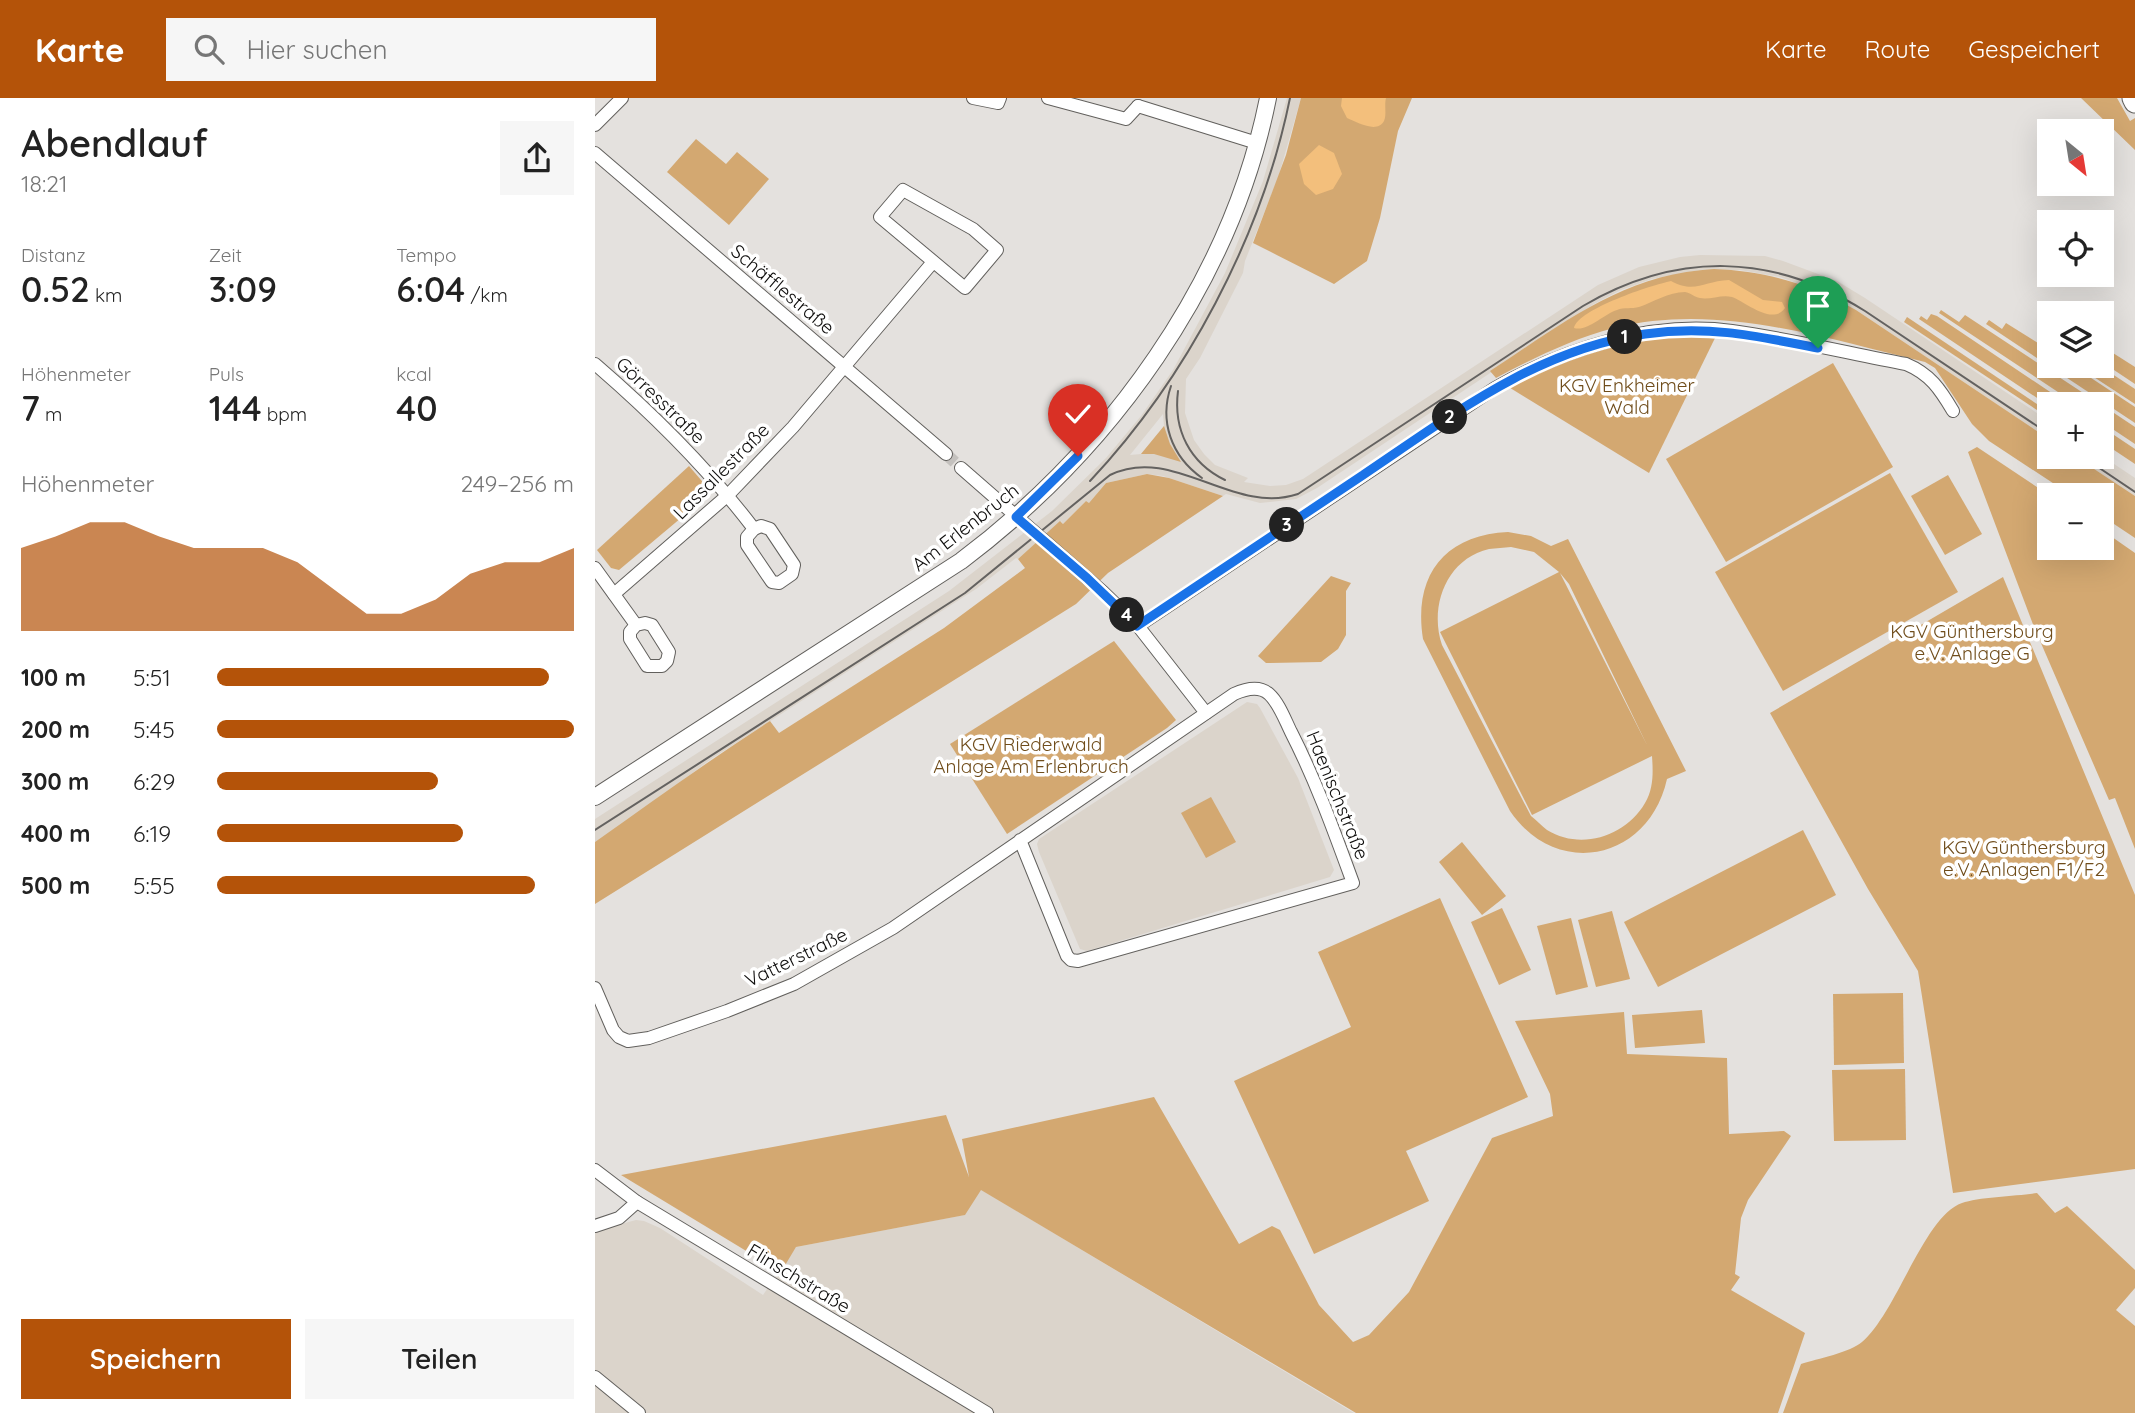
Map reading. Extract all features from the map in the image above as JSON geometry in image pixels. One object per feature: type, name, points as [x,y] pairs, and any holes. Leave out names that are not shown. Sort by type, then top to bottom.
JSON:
[{"type":"main road","name":"Am Erlenbruch","points":[[595,797],[979,548],[1064,472],[1096,435],[1166,342],[1185,309],[1225,231],[1257,143],[1268,98]]},
{"type":"street","points":[[973,98],[998,103],[1000,98]]},
{"type":"street","points":[[1048,98],[1126,119],[1138,102],[1257,143]]},
{"type":"street","points":[[595,125],[620,99]]},
{"type":"street","name":"Schäfflestraße","points":[[595,153],[946,454]]},
{"type":"street","points":[[903,190],[973,229],[997,250],[965,288],[933,262],[880,217],[903,190]]},
{"type":"street","name":"Lassallestraße","points":[[614,594],[728,495],[793,427],[933,262]]},
{"type":"street","points":[[1137,626],[1495,388],[1544,363],[1594,344],[1647,334],[1730,331],[1906,364],[1928,375],[1937,384],[1953,411]]},
{"type":"street","name":"Görresstraße","points":[[595,364],[667,429],[728,495],[754,529]]},
{"type":"street","points":[[961,468],[1087,578],[1137,626],[1206,713]]},
{"type":"street","name":"Görresstraße","points":[[761,526],[770,529],[794,565],[792,575],[787,580],[772,582],[747,545],[747,537],[754,529],[761,526]]},
{"type":"street","points":[[595,568],[636,625]]},
{"type":"street","name":"Haenischstraße","points":[[1020,840],[1067,956],[1078,961],[1353,883],[1313,775],[1273,698],[1255,688],[1242,690],[1206,713]]},
{"type":"street","name":"Vatterstraße","points":[[595,988],[613,1030],[628,1041],[649,1038],[794,984],[894,928],[1206,713]]},
{"type":"street","name":"Flinschstraße","points":[[595,1170],[637,1202],[987,1413]]},
{"type":"street","points":[[595,1226],[619,1218],[637,1202]]},
{"type":"street","points":[[595,1377],[639,1413]]},
{"type":"shaded area","points":[[1287,98],[1301,98],[1278,178],[1245,261],[1243,273],[1200,358],[1186,379],[1185,413],[1194,440],[1215,465],[1248,478],[1244,482],[1270,486],[1286,485],[1303,479],[1598,285],[1639,267],[1700,255],[1765,256],[1837,281],[2037,413],[2037,431],[1856,310],[1824,293],[1780,277],[1740,270],[1700,270],[1652,279],[1621,290],[1594,304],[1317,488],[1296,499],[1260,503],[1226,494],[1223,496],[1163,476],[1147,474],[1106,483],[1089,503],[1086,501],[1063,524],[1061,521],[1018,559],[976,589],[711,759],[649,806],[595,842],[595,819],[949,591],[1052,511],[1106,458],[1141,416],[1173,370],[1225,273],[1263,181]],"holes":[[[1163,414],[1164,426],[1141,454],[1130,455]]]},
{"type":"shaded area","points":[[1342,98],[1386,98],[1384,121],[1377,127],[1372,127],[1347,118],[1341,106]]},
{"type":"shaded area","points":[[1319,145],[1334,153],[1342,174],[1333,189],[1316,195],[1304,184],[1299,164]]},
{"type":"shaded area","points":[[1729,280],[1763,300],[1782,302],[1785,308],[1780,313],[1766,314],[1732,297],[1704,298],[1679,292],[1639,307],[1620,309],[1584,327],[1574,328],[1588,313],[1648,287],[1671,281],[1693,287]]},
{"type":"shaded area","points":[[2114,464],[2135,478],[2135,496],[2094,469],[2114,469]]},
{"type":"shaded area","points":[[1247,702],[1257,704],[1260,708],[1298,778],[1334,870],[1330,877],[1087,951],[1080,949],[1039,852],[1039,839]]},
{"type":"shaded area","points":[[980,1189],[1354,1413],[595,1413],[595,1231],[636,1220],[644,1221],[660,1228],[763,1295],[796,1247],[964,1215]]},
{"type":"green space","points":[[1301,98],[1412,98],[1398,131],[1380,218],[1367,261],[1334,284],[1253,243],[1286,155]]},
{"type":"green space","points":[[2081,98],[2117,98],[2130,121],[2135,118],[2135,150],[2114,130],[2114,119],[2103,119]]},
{"type":"green space","points":[[696,139],[726,164],[737,152],[769,179],[729,225],[667,172]]},
{"type":"green space","points":[[1714,269],[1770,276],[1805,286],[1856,310],[2037,431],[2037,469],[2094,469],[2135,496],[2135,538],[2114,524],[2114,483],[2053,483],[1989,441],[1972,424],[1935,368],[1925,362],[1771,326],[1692,319],[1653,321],[1598,332],[1539,356],[1496,378],[1490,371],[1596,304],[1651,280]]},
{"type":"green space","points":[[1941,310],[1959,322],[1965,315],[2037,362],[2037,378],[2061,378],[2082,392],[2058,392],[1939,313]]},
{"type":"green space","points":[[1931,314],[1937,316],[2050,392],[2037,392],[2037,398],[1919,319],[1921,316],[1927,320]]},
{"type":"green space","points":[[1907,317],[2037,404],[2037,410],[1904,322]]},
{"type":"green space","points":[[1989,320],[2002,329],[2006,323],[2037,342],[2037,358],[1986,324]]},
{"type":"green space","name":"KGV Enkheimer Wald","points":[[1716,336],[1649,473],[1507,386],[1549,365],[1639,338]]},
{"type":"green space","points":[[2114,354],[2135,367],[2135,384],[2114,370]]},
{"type":"green space","points":[[1833,363],[1893,467],[1726,562],[1666,459]]},
{"type":"green space","points":[[2114,375],[2135,389],[2135,404],[2095,378],[2114,378]]},
{"type":"green space","points":[[2067,378],[2091,378],[2112,392],[2088,392]]},
{"type":"green space","points":[[2114,393],[2135,407],[2135,423],[2114,409]]},
{"type":"green space","points":[[2114,413],[2135,427],[2135,444],[2114,430]]},
{"type":"green space","points":[[1164,426],[1170,444],[1181,462],[1154,454],[1141,454]]},
{"type":"green space","points":[[2114,435],[2135,449],[2135,464],[2114,450]]},
{"type":"green space","points":[[1977,447],[2037,487],[2037,560],[2114,560],[2114,538],[2135,553],[2135,849],[2115,798],[2109,800],[2034,627],[1968,452]]},
{"type":"green space","points":[[689,466],[707,487],[706,497],[619,570],[611,568],[597,550]]},
{"type":"green space","points":[[1890,473],[1958,592],[1783,691],[1715,572]]},
{"type":"green space","points":[[1147,474],[1169,478],[1223,496],[1108,573],[1076,604],[595,904],[595,842],[770,721],[779,733],[944,628],[1025,568],[1018,559],[1060,521],[1063,524],[1086,501],[1089,503],[1106,483]]},
{"type":"green space","points":[[1948,475],[1982,534],[1945,555],[1911,496]]},
{"type":"green space","points":[[1508,532],[1531,536],[1551,546],[1568,539],[1686,771],[1667,779],[1657,806],[1641,828],[1622,843],[1599,851],[1576,853],[1552,846],[1530,833],[1510,811],[1423,639],[1423,596],[1438,563],[1466,541]],"holes":[[[1511,547],[1534,552],[1559,572],[1440,632],[1532,815],[1652,756],[1653,774],[1645,803],[1626,824],[1602,837],[1574,839],[1560,836],[1547,830],[1531,816],[1442,645],[1439,630],[1438,615],[1444,586],[1452,574],[1474,554],[1489,549]],[[1560,573],[1569,584],[1647,745]]]},
{"type":"green space","points":[[1331,576],[1351,583],[1346,591],[1346,635],[1338,649],[1321,662],[1266,663],[1258,656]]},
{"type":"green space","points":[[2003,577],[2135,895],[2135,1169],[1953,1193],[1918,971],[1868,889],[1770,713]]},
{"type":"green space","name":"KGV Riederwald Anlage Am Erlenbruch","points":[[1114,641],[1176,720],[1007,834],[950,744]]},
{"type":"green space","points":[[1211,797],[1236,842],[1206,858],[1181,813]]},
{"type":"green space","points":[[1803,830],[1836,895],[1658,987],[1624,922]]},
{"type":"green space","points":[[1462,842],[1506,896],[1482,915],[1439,862]]},
{"type":"green space","points":[[1440,898],[1528,1097],[1406,1151],[1429,1201],[1314,1254],[1234,1081],[1351,1027],[1318,952]]},
{"type":"green space","points":[[1502,908],[1531,970],[1499,985],[1471,922]]},
{"type":"green space","points":[[1612,911],[1630,979],[1596,987],[1578,920]]},
{"type":"green space","points":[[1571,918],[1588,987],[1556,995],[1537,926]]},
{"type":"green space","points":[[1903,993],[1904,1063],[1834,1065],[1833,994]]},
{"type":"green space","points":[[1702,1010],[1705,1043],[1635,1048],[1632,1015]]},
{"type":"green space","points":[[1624,1012],[1627,1054],[1727,1058],[1729,1134],[1784,1131],[1791,1136],[1748,1200],[1741,1218],[1735,1274],[1740,1277],[1731,1290],[1805,1333],[1778,1413],[1356,1413],[981,1190],[965,1215],[796,1247],[781,1272],[621,1175],[946,1115],[969,1177],[962,1139],[1154,1097],[1239,1244],[1272,1226],[1280,1230],[1319,1305],[1353,1342],[1369,1335],[1409,1292],[1492,1138],[1553,1116],[1550,1094],[1515,1021]]},
{"type":"green space","points":[[1905,1069],[1906,1140],[1834,1141],[1832,1070]]},
{"type":"green space","points":[[2037,1193],[2055,1213],[2067,1206],[2135,1270],[2135,1288],[2116,1310],[2135,1326],[2135,1413],[1783,1413],[1801,1364],[1857,1346],[1875,1328],[1923,1245],[1948,1211],[1969,1201]]},
{"type":"tunnel","points":[[946,454],[961,468]]},
{"type":"tram line","points":[[1090,481],[1158,398],[1216,303],[1260,202],[1290,98]]},
{"type":"tram line","points":[[595,830],[965,593],[1110,475],[1133,468],[1157,468],[1250,496],[1274,498],[1298,494],[1583,306],[1618,288],[1654,275],[1689,268],[1725,266],[1760,269],[1795,278],[1830,292],[1865,311],[2037,426]]},
{"type":"tram line","points":[[1171,386],[1166,412],[1170,437],[1182,459],[1202,478]]},
{"type":"tram line","points":[[1178,391],[1178,419],[1187,444],[1202,464],[1225,480]]},
{"type":"tram line","points":[[2101,469],[2135,492]]},
{"type":"route","points":[[1078,456],[1016,517],[1103,592],[1137,626],[1459,411],[1516,376],[1544,363],[1594,344],[1676,331],[1730,331],[1818,348]]},
{"type":"park label","name":"KGV Günthersburg e.V. Anlage G","points":[[1972,642]]},
{"type":"park label","name":"KGV Günthersburg e.V. Anlagen F1/F2","points":[[2024,858]]}]
